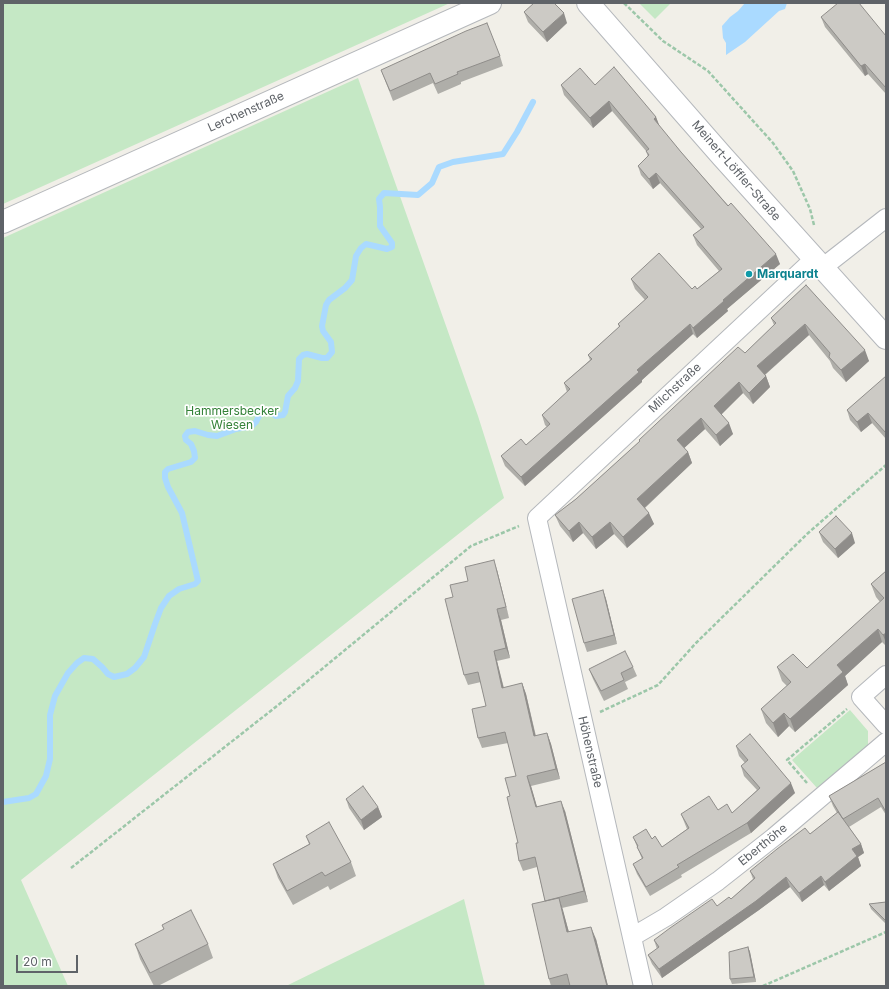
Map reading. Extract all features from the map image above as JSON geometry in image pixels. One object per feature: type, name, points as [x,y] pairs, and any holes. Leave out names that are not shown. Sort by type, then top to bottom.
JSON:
[{"type":"street","name":"Lerchenstraße","points":[[3,222],[490,3]]},
{"type":"street","name":"Meinert-Löffler-Straße","points":[[588,3],[886,338]]},
{"type":"street","name":"Milchstraße","points":[[537,518],[818,263],[886,218]]},
{"type":"street","name":"Höhenstraße","points":[[537,518],[643,986]]},
{"type":"street","points":[[886,676],[861,697],[886,725]]},
{"type":"street","name":"Eberthöhe","points":[[632,937],[666,917],[718,881],[774,837],[886,742]]},
{"type":"path","points":[[624,3],[663,41],[708,71],[772,143],[793,171],[810,209],[816,230]]},
{"type":"path","points":[[582,720],[658,685],[696,643],[807,534],[886,465]]},
{"type":"path","points":[[71,868],[282,702],[471,546],[537,518]]},
{"type":"path","points":[[820,798],[787,760],[861,697]]},
{"type":"path","points":[[763,986],[886,932]]},
{"type":"green space","points":[[3,3],[450,3],[3,204]]},
{"type":"green space","points":[[639,3],[671,3],[655,19]]},
{"type":"green space","name":"Hammersbecker Wiesen","points":[[358,78],[478,416],[504,498],[21,880],[68,986],[3,986],[3,238]]},
{"type":"green space","points":[[850,710],[868,731],[868,746],[817,788],[792,760]]},
{"type":"green space","points":[[464,899],[485,986],[286,986]]},
{"type":"water","points":[[745,3],[787,3],[785,9],[779,11],[745,42],[726,55],[726,43],[723,38],[722,26]]},
{"type":"building","points":[[534,3],[554,3],[564,13],[543,32],[524,12]]},
{"type":"building","points":[[838,3],[859,3],[886,36],[886,88],[865,64],[861,66],[821,17]]},
{"type":"building","points":[[487,23],[500,56],[457,72],[458,74],[435,84],[430,73],[390,91],[381,70]]},
{"type":"building","points":[[614,67],[656,117],[654,119],[681,152],[728,206],[731,203],[776,254],[693,328],[690,324],[637,370],[639,372],[521,477],[501,456],[521,439],[526,445],[550,424],[542,415],[570,389],[564,383],[592,359],[588,355],[620,326],[618,324],[648,297],[631,279],[659,253],[692,289],[695,286],[697,289],[722,269],[693,235],[704,227],[656,173],[649,179],[638,166],[649,155],[646,151],[649,149],[609,101],[590,118],[561,85],[580,68],[595,85]]},
{"type":"building","points":[[806,285],[865,350],[841,370],[829,357],[830,353],[805,324],[757,366],[766,376],[749,393],[739,382],[714,406],[729,423],[716,435],[701,418],[677,440],[688,452],[637,499],[649,513],[623,537],[610,522],[592,537],[579,522],[569,531],[555,515],[576,499],[640,441],[639,440],[738,347],[745,353],[776,323],[771,318]]},
{"type":"building","points":[[886,376],[885,432],[868,413],[857,422],[847,410]]},
{"type":"building","points":[[836,516],[852,533],[835,549],[819,532]]},
{"type":"building","points":[[494,560],[506,607],[497,609],[506,648],[494,651],[502,688],[522,683],[534,736],[547,733],[556,769],[527,776],[536,807],[561,801],[584,891],[545,901],[535,857],[519,861],[516,843],[518,843],[507,797],[510,796],[505,778],[516,776],[505,732],[478,738],[472,709],[486,706],[478,672],[464,675],[445,599],[453,597],[450,585],[468,581],[465,567]]},
{"type":"building","points":[[886,571],[886,633],[883,635],[878,629],[837,665],[843,672],[790,719],[784,713],[773,723],[761,709],[791,682],[777,667],[793,654],[807,668],[884,598],[871,584]]},
{"type":"building","points":[[603,590],[614,635],[584,643],[572,599]]},
{"type":"building","points":[[625,651],[633,667],[621,673],[624,680],[601,691],[589,669]]},
{"type":"building","points":[[750,734],[791,783],[747,823],[677,865],[679,867],[646,887],[633,864],[643,858],[633,837],[646,829],[652,839],[655,836],[662,847],[689,828],[681,814],[709,796],[718,810],[727,804],[732,813],[760,788],[741,766],[748,760],[736,746]]},
{"type":"building","points":[[886,762],[886,812],[878,798],[843,819],[829,796]]},
{"type":"building","points":[[363,786],[378,807],[361,820],[346,799]]},
{"type":"building","points":[[838,812],[861,844],[852,849],[857,856],[825,882],[821,876],[799,893],[786,877],[756,901],[659,969],[648,955],[659,947],[654,940],[712,899],[717,906],[729,897],[731,899],[755,878],[750,871],[777,849],[805,828],[810,834]]},
{"type":"building","points":[[329,822],[351,862],[325,876],[322,872],[287,891],[273,864],[310,844],[306,836]]},
{"type":"building","points":[[559,898],[567,932],[591,927],[607,986],[570,986],[567,974],[549,979],[532,904]]},
{"type":"building","points":[[886,902],[886,921],[869,904]]},
{"type":"building","points":[[191,910],[208,944],[150,973],[135,944],[164,929],[162,925]]},
{"type":"building","points":[[748,947],[754,977],[730,979],[729,952]]},
{"type":"waterway","points":[[3,802],[29,798],[36,794],[46,776],[50,759],[50,715],[55,696],[68,673],[84,658],[93,659],[108,674],[114,677],[127,674],[135,668],[144,657],[161,608],[169,596],[179,589],[195,584],[198,581],[182,513],[168,487],[165,478],[165,472],[168,469],[191,462],[195,458],[191,444],[186,440],[185,436],[188,432],[195,431],[217,436],[236,429],[252,426],[256,422],[261,412],[270,412],[276,416],[283,415],[288,396],[295,388],[298,381],[299,359],[303,355],[307,354],[327,358],[332,352],[331,342],[323,331],[322,326],[326,305],[329,300],[345,288],[352,280],[356,256],[361,248],[366,244],[387,249],[392,247],[392,243],[380,226],[379,199],[384,193],[418,195],[432,183],[439,167],[453,162],[503,154],[533,102]]},
{"type":"place","name":"Marquardt","points":[[749,274]]}]
